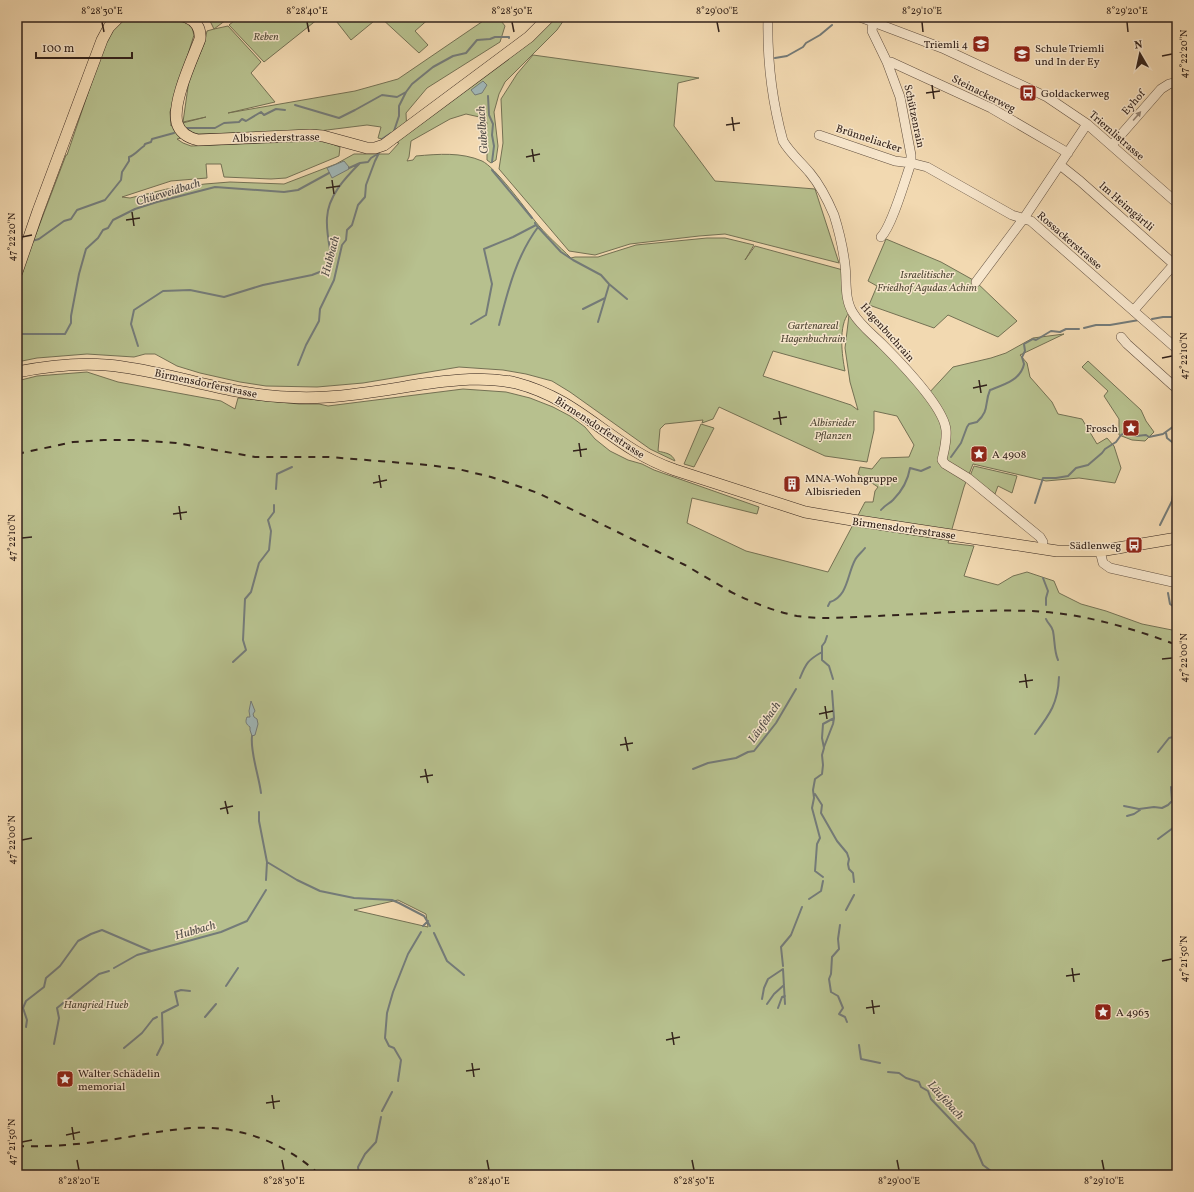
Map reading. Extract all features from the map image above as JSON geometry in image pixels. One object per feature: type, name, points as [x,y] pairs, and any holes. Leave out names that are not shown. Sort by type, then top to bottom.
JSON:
[{"type":"main road","points":[[17,272],[40,204],[102,40],[109,27],[119,17]]},
{"type":"main road","name":"Albisriederstrasse","points":[[186,17],[195,21],[199,28],[200,34],[200,39],[184,82],[177,113],[178,126],[187,136],[198,140],[317,135],[371,148],[384,144],[529,36],[549,17]]},
{"type":"main road","name":"Birmensdorferstrasse","points":[[17,372],[60,365],[99,364],[145,370],[232,391],[297,397],[327,397],[356,394],[461,379],[480,379],[506,382],[543,392],[568,404],[630,448],[655,462],[791,508],[839,518],[1042,548],[1072,551],[1100,551],[1177,538]]},
{"type":"street","name":"Hagenbuchrain","points":[[768,17],[767,42],[770,68],[782,136],[787,148],[816,180],[833,213],[842,243],[846,269],[846,290],[852,312],[863,326],[883,345],[923,389],[936,408],[946,429],[946,440],[942,460],[945,464],[968,478],[1040,538],[1043,542],[1042,548]]},
{"type":"street","name":"Triemlistrasse","points":[[860,17],[942,48],[1047,97],[1086,124],[1112,145],[1177,203]]},
{"type":"street","name":"Schützenrain","points":[[873,22],[872,31],[887,62],[900,97],[909,140],[911,163],[886,233],[882,237]]},
{"type":"street","name":"Steinackerweg","points":[[887,62],[891,62],[991,108],[1068,153]]},
{"type":"street","name":"Eyhof","points":[[1112,145],[1161,89],[1168,84],[1177,82]]},
{"type":"street","points":[[976,282],[1024,218],[1086,124]]},
{"type":"street","name":"Brünneliacker","points":[[819,135],[895,161],[911,163]]},
{"type":"street","name":"Rossackerstrasse","points":[[911,163],[927,167],[1012,215],[1031,221],[1177,349]]},
{"type":"street","name":"Im Heimgärtli","points":[[1060,165],[1176,264]]},
{"type":"street","points":[[1134,310],[1176,264]]},
{"type":"street","points":[[1121,337],[1177,389]]},
{"type":"street","points":[[1100,551],[1102,563],[1110,568],[1177,583]]},
{"type":"green space","points":[[131,17],[160,17],[191,24],[194,35],[170,112],[171,126],[206,117],[183,122],[189,80],[204,44],[207,31],[228,26],[261,62],[251,73],[275,102],[228,113],[355,91],[398,79],[489,17],[498,17],[505,26],[500,42],[427,88],[406,113],[407,134],[554,17],[566,17],[557,30],[505,82],[499,94],[494,112],[498,146],[496,160],[491,163],[487,160],[487,151],[483,143],[487,123],[484,118],[466,114],[450,119],[411,141],[407,161],[413,160],[416,156],[441,154],[466,156],[482,161],[502,179],[539,226],[571,258],[598,257],[636,245],[707,238],[725,238],[754,245],[745,260],[755,246],[843,270],[849,313],[843,325],[842,333],[842,349],[845,371],[773,351],[763,376],[851,405],[858,410],[850,382],[845,348],[849,315],[851,314],[928,394],[953,367],[1006,353],[1033,338],[1064,334],[1020,355],[1027,363],[1030,377],[1052,402],[1058,414],[1082,419],[1097,444],[1107,438],[1114,446],[1121,468],[1115,483],[1079,478],[1046,481],[973,464],[964,487],[948,543],[974,546],[964,576],[998,585],[1013,576],[1027,572],[1054,581],[1059,593],[1081,604],[1142,624],[1177,631],[1177,1175],[17,1175],[17,381],[37,376],[87,372],[118,382],[221,401],[235,409],[238,398],[328,406],[463,389],[506,392],[530,398],[553,407],[570,416],[585,427],[595,439],[610,451],[628,460],[759,507],[757,514],[692,498],[687,523],[746,551],[828,572],[865,502],[873,502],[875,491],[878,487],[858,474],[860,467],[872,469],[881,458],[909,457],[914,445],[897,416],[874,411],[874,430],[867,462],[825,456],[719,407],[713,419],[702,423],[703,420],[665,424],[660,429],[658,451],[670,455],[675,461],[650,449],[570,392],[552,381],[503,370],[459,367],[363,383],[317,387],[266,386],[240,382],[177,366],[155,354],[145,354],[134,357],[87,354],[37,358],[17,362],[17,250],[28,255],[67,155],[107,37],[122,20]],"holes":[[[367,125],[381,127],[378,138],[399,143],[389,154],[354,154],[336,164],[284,184],[230,182],[205,184],[167,189],[130,198],[122,197],[171,181],[207,178],[206,164],[221,164],[224,177],[271,179],[286,178],[339,156],[340,147],[327,142],[314,141],[191,146],[177,139],[197,134],[319,131]],[[398,900],[426,914],[428,927],[354,910]]]},
{"type":"green space","points":[[208,17],[230,17],[214,29]]},
{"type":"green space","name":"Reben","points":[[239,17],[316,17],[318,19],[264,62],[229,25]]},
{"type":"green space","points":[[333,17],[379,17],[351,40]]},
{"type":"green space","points":[[380,17],[431,17],[415,31],[428,45],[419,53]]},
{"type":"green space","points":[[533,55],[699,78],[678,83],[674,126],[715,181],[815,189],[839,263],[725,234],[630,244],[595,255],[569,251],[499,169],[503,143],[501,99],[517,74]]},
{"type":"green space","name":"Israelitischer Friedhof Agudas Achim","points":[[886,239],[941,262],[975,281],[1017,321],[998,337],[948,315],[934,328],[869,305],[877,286],[868,281]]},
{"type":"green space","points":[[1088,361],[1141,410],[1146,421],[1154,432],[1145,441],[1132,440],[1119,435],[1119,419],[1104,396],[1108,391],[1082,367]]},
{"type":"green space","points":[[701,424],[714,428],[694,467],[684,464]]},
{"type":"green space","points":[[974,466],[1017,476],[1012,493],[998,486],[995,494],[970,476]]},
{"type":"water","points":[[483,81],[487,85],[482,93],[475,95],[471,90]]},
{"type":"water","points":[[344,161],[349,169],[332,178],[327,168]]},
{"type":"water","points":[[251,701],[255,711],[253,714],[257,719],[258,724],[255,735],[252,736],[250,727],[246,722],[247,717],[250,717],[249,711]]},
{"type":"waterway","points":[[775,58],[787,56],[803,47],[806,43],[820,35],[832,25]]},
{"type":"waterway","name":"Hubbach","points":[[295,105],[339,118],[382,95],[397,97],[406,92],[412,84],[433,67],[453,56],[466,53],[477,40],[495,37],[509,38]]},
{"type":"waterway","name":"Hubbach","points":[[394,131],[399,116],[399,106],[406,92]]},
{"type":"waterway","name":"Gubelbach","points":[[488,96],[489,115],[493,124],[492,135],[494,146],[492,162]]},
{"type":"waterway","points":[[187,128],[215,128],[224,123],[239,122],[242,119],[246,121],[261,112],[264,115],[276,109],[285,110]]},
{"type":"waterway","points":[[32,241],[39,239],[64,221],[71,219],[77,210],[105,200],[121,180],[122,172],[129,161],[129,157],[135,154],[145,144],[151,142],[152,139],[174,133]]},
{"type":"waterway","name":"Hubbach","points":[[382,139],[391,133]]},
{"type":"waterway","points":[[349,168],[360,163],[368,162],[379,153]]},
{"type":"waterway","name":"Hubbach","points":[[298,365],[306,345],[319,321],[320,309],[334,280],[342,245],[346,240],[347,230],[352,225],[358,205],[365,197],[366,185],[379,153]]},
{"type":"waterway","points":[[138,346],[131,324],[134,310],[163,291],[190,290],[224,297],[263,285],[312,275],[330,268],[332,261],[327,229],[327,218],[330,202],[338,188],[360,163]]},
{"type":"waterway","points":[[492,170],[532,218]]},
{"type":"waterway","name":"Chüeweidbach","points":[[17,334],[65,334],[71,323],[79,274],[86,249],[98,238],[103,230],[108,228],[113,220],[135,209],[215,187],[284,192],[298,190],[329,173]]},
{"type":"waterway","points":[[471,324],[486,315],[492,284],[484,249],[513,237],[536,225],[535,223]]},
{"type":"waterway","points":[[536,225],[561,252],[601,275],[627,299]]},
{"type":"waterway","points":[[499,325],[509,287],[518,262],[530,238],[538,227]]},
{"type":"waterway","points":[[17,251],[18,246]]},
{"type":"waterway","points":[[598,322],[609,285]]},
{"type":"waterway","points":[[583,309],[605,298]]},
{"type":"waterway","name":"Läufebach","points":[[1152,319],[1177,317]]},
{"type":"waterway","name":"Läufebach","points":[[1084,328],[1096,325],[1110,325],[1139,320]]},
{"type":"waterway","name":"Läufebach","points":[[951,457],[961,443],[969,424],[977,422],[984,414],[990,390],[1011,381],[1022,370],[1024,364],[1022,357],[1025,351],[1024,344],[1033,339],[1036,340],[1051,331],[1060,332],[1066,329],[1079,329]]},
{"type":"waterway","points":[[1035,503],[1043,478],[1068,476],[1076,468],[1088,465],[1105,449],[1116,442],[1124,433],[1136,436],[1146,435],[1149,437],[1163,434],[1174,426]]},
{"type":"waterway","points":[[1166,433],[1167,438],[1177,446]]},
{"type":"waterway","name":"Hubbach","points":[[276,489],[277,474],[292,467]]},
{"type":"waterway","name":"Läufebach","points":[[881,510],[893,500],[902,489],[908,477],[910,468],[921,471],[930,467]]},
{"type":"waterway","points":[[1160,525],[1172,501],[1177,471]]},
{"type":"waterway","name":"Hubbach","points":[[233,662],[246,650],[243,640],[245,599],[251,592],[259,563],[269,550],[271,531],[268,520],[274,512],[274,505]]},
{"type":"waterway","name":"Läufebach","points":[[828,606],[830,602],[836,599],[844,590],[852,566],[857,557],[865,548]]},
{"type":"waterway","points":[[1043,578],[1048,591],[1046,605]]},
{"type":"waterway","points":[[1168,593],[1170,604],[1177,609]]},
{"type":"waterway","points":[[1046,619],[1054,635],[1058,660]]},
{"type":"waterway","name":"Läufebach","points":[[827,636],[822,646],[822,660],[829,666],[833,679]]},
{"type":"waterway","name":"Läufebach","points":[[800,678],[808,662],[822,652]]},
{"type":"waterway","points":[[1035,734],[1045,720],[1055,701],[1059,677]]},
{"type":"waterway","name":"Läufebach","points":[[693,769],[708,763],[736,758],[748,752],[754,751],[776,723],[796,689]]},
{"type":"waterway","name":"Läufebach","points":[[823,877],[815,871],[817,844],[820,838],[812,808],[815,779],[822,774],[822,755],[824,748],[822,738],[823,724],[834,718],[832,691]]},
{"type":"waterway","name":"Läufebach","points":[[824,747],[834,718]]},
{"type":"waterway","name":"Hubbach","points":[[252,736],[252,749],[261,793]]},
{"type":"waterway","points":[[1158,752],[1169,738],[1177,736]]},
{"type":"waterway","points":[[1174,777],[1177,771]]},
{"type":"waterway","points":[[1171,787],[1172,801],[1177,809]]},
{"type":"waterway","name":"Läufebach","points":[[815,794],[822,805],[821,813],[837,841],[847,853],[849,859],[849,869],[853,873],[854,882]]},
{"type":"waterway","points":[[1124,806],[1139,809],[1154,807],[1162,808],[1172,801]]},
{"type":"waterway","points":[[1127,816],[1140,810]]},
{"type":"waterway","name":"Hubbach","points":[[259,812],[259,821],[267,862],[266,880]]},
{"type":"waterway","points":[[1158,839],[1177,825]]},
{"type":"waterway","name":"Hubbach","points":[[267,862],[297,880],[320,891],[354,898],[392,900],[424,916],[430,926]]},
{"type":"waterway","name":"Läufebach","points":[[809,899],[821,891],[823,881]]},
{"type":"waterway","name":"Hubbach","points":[[114,968],[137,955],[221,932],[247,921],[266,890]]},
{"type":"waterway","name":"Läufebach","points":[[846,910],[854,895]]},
{"type":"waterway","name":"Läufebach","points":[[783,966],[781,947],[791,935],[802,907]]},
{"type":"waterway","name":"Hubbach","points":[[423,926],[428,921]]},
{"type":"waterway","name":"Läufebach","points":[[840,925],[838,939],[839,949],[832,957],[831,974],[829,979],[831,992],[838,996],[843,1008],[839,1014],[845,1017],[847,1022]]},
{"type":"waterway","points":[[26,1027],[27,1020],[23,1008],[26,1001],[44,987],[46,978],[60,966],[78,941],[102,930],[151,951]]},
{"type":"waterway","name":"Hubbach","points":[[398,1081],[401,1060],[394,1048],[389,1046],[385,1038],[387,1013],[393,992],[408,954],[421,932]]},
{"type":"waterway","name":"Hubbach","points":[[434,933],[447,961],[464,975]]},
{"type":"waterway","points":[[226,986],[238,968]]},
{"type":"waterway","name":"Läufebach","points":[[762,999],[764,988],[768,979],[783,969],[785,1004]]},
{"type":"waterway","points":[[54,1044],[59,1018],[57,1008],[99,974],[109,971]]},
{"type":"waterway","points":[[767,1004],[774,994],[784,985]]},
{"type":"waterway","points":[[157,1055],[163,1043],[162,1013],[178,1005],[175,992],[181,990],[190,991]]},
{"type":"waterway","points":[[778,1008],[782,997],[785,996]]},
{"type":"waterway","points":[[205,1017],[216,1004]]},
{"type":"waterway","points":[[124,1048],[142,1033],[153,1019],[157,1017]]},
{"type":"waterway","name":"Läufebach","points":[[859,1045],[861,1059],[880,1063]]},
{"type":"waterway","name":"Läufebach","points":[[888,1072],[899,1073],[906,1078],[919,1082],[921,1087],[928,1091],[931,1099],[974,1144],[983,1165],[991,1171],[991,1175]]},
{"type":"waterway","name":"Hubbach","points":[[382,1111],[392,1092]]},
{"type":"waterway","name":"Hubbach","points":[[359,1175],[358,1167],[365,1154],[376,1142],[381,1117]]},
{"type":"railway","points":[[17,454],[73,442],[134,440],[176,443],[255,457],[329,457],[428,465],[458,469],[491,477],[538,493],[685,565],[733,593]]},
{"type":"railway","points":[[729,591],[771,609],[797,616],[817,618],[953,612],[1049,612],[1105,622],[1141,632],[1177,645]]},
{"type":"railway","points":[[17,1146],[81,1144],[170,1130],[210,1128],[244,1133],[261,1138],[292,1154],[320,1175]]},
{"type":"place","name":"Triemli 4","points":[[981,44]]},
{"type":"place","name":"Schule Triemli und In der Ey","points":[[1022,54]]},
{"type":"place","name":"Goldackerweg","points":[[1028,93]]},
{"type":"place","name":"Frosch","points":[[1131,428]]},
{"type":"place","name":"A 4908","points":[[979,454]]},
{"type":"place","name":"MNA-Wohngruppe Albisrieden","points":[[792,484]]},
{"type":"place","name":"Sädlenweg","points":[[1134,545]]},
{"type":"place","name":"A 4963","points":[[1103,1012]]},
{"type":"place","name":"Walter Schädelin memorial","points":[[65,1079]]},
{"type":"park label","name":"Gartenareal Hagenbuchrain","points":[[813,331]]},
{"type":"park label","name":"Albisrieder Pflanzen","points":[[833,428]]},
{"type":"park label","name":"Hangried Hueb","points":[[96,1004]]}]
